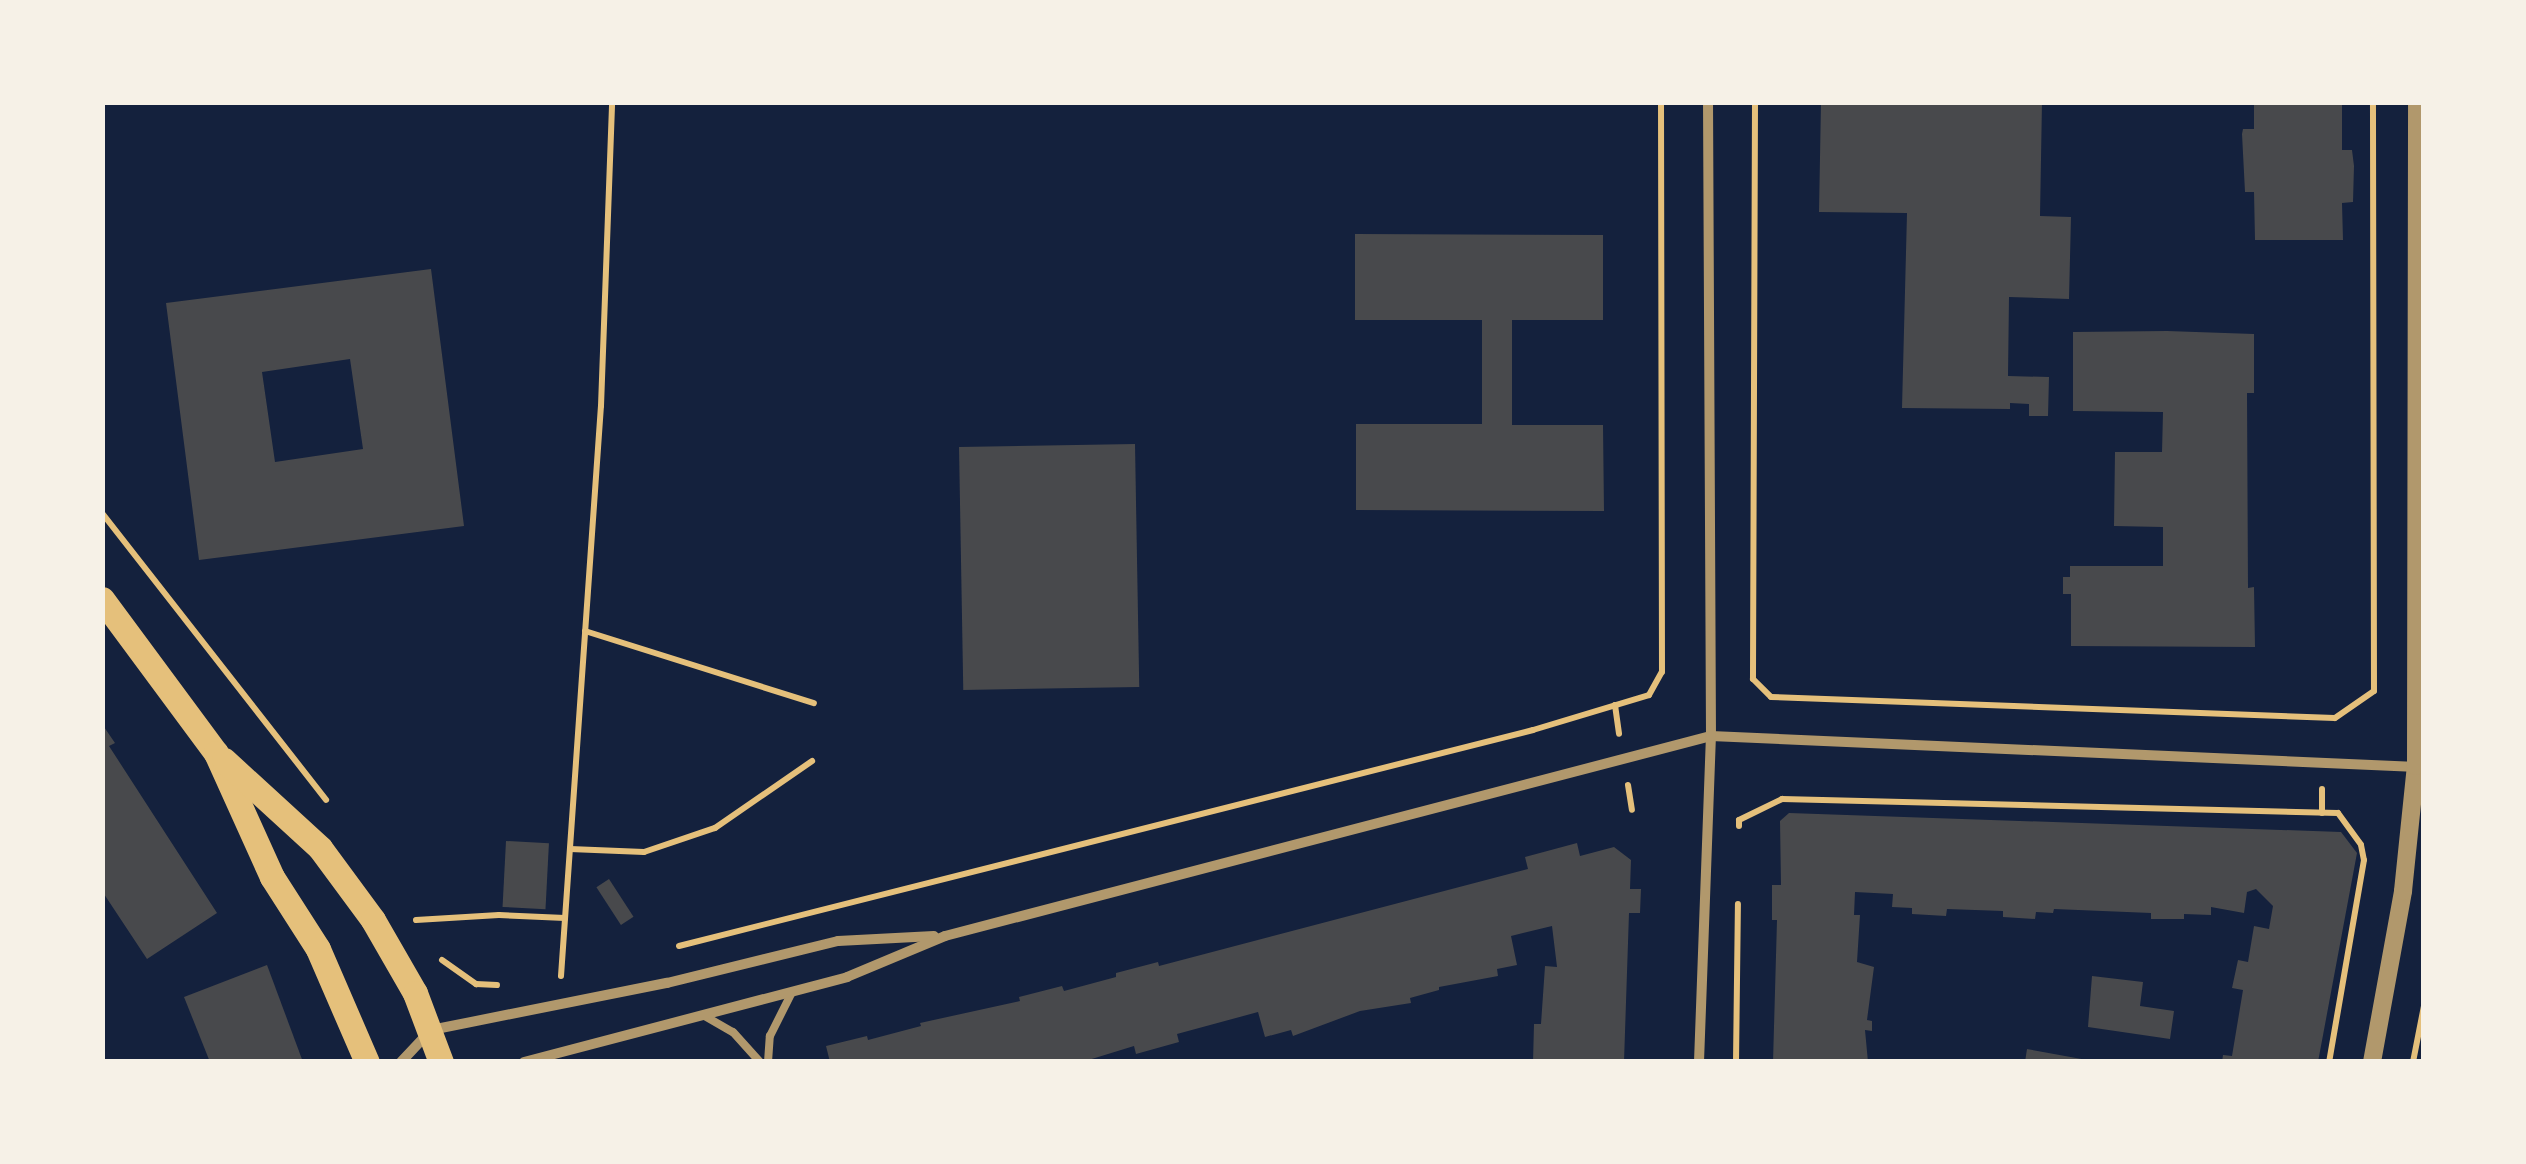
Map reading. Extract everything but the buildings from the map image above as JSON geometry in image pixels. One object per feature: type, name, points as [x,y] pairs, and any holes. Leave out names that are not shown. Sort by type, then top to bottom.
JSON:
[{"type":"main road","points":[[102,599],[216,753],[320,848],[388,944],[430,1030],[441,1062]]},
{"type":"main road","points":[[216,753],[272,876],[323,960],[367,1062]]},
{"type":"street","points":[[1698,1062],[1710,736],[1708,102]]},
{"type":"street","points":[[2372,1062],[2420,767],[2417,102]]},
{"type":"street","points":[[524,1062],[846,977],[945,936],[1710,736],[2420,767]]},
{"type":"street","points":[[401,1062],[430,1030],[666,983],[838,941],[945,936]]},
{"type":"lane","points":[[768,1062],[770,1036],[792,991]]},
{"type":"lane","points":[[703,1015],[733,1032],[760,1062]]},
{"type":"path","points":[[561,977],[601,406],[612,102]]},
{"type":"path","points":[[671,948],[1533,730],[1648,696],[1662,672],[1661,102]]},
{"type":"path","points":[[1755,102],[1752,679],[1771,697],[2336,718],[2374,691],[2374,102]]},
{"type":"path","points":[[102,513],[333,808]]},
{"type":"path","points":[[585,631],[814,703]]},
{"type":"path","points":[[570,849],[644,852],[716,828],[812,761]]},
{"type":"path","points":[[1739,839],[1739,820],[1782,799],[2338,813],[2361,845],[2364,860],[2329,1062]]},
{"type":"path","points":[[1736,1062],[1738,894]]},
{"type":"path","points":[[408,908],[422,930]]},
{"type":"path","points":[[416,920],[533,913],[566,918]]},
{"type":"path","points":[[432,946],[443,962],[476,984],[515,985]]},
{"type":"path","points":[[546,980],[580,972]]},
{"type":"path","points":[[2413,1062],[2424,1006]]}]
